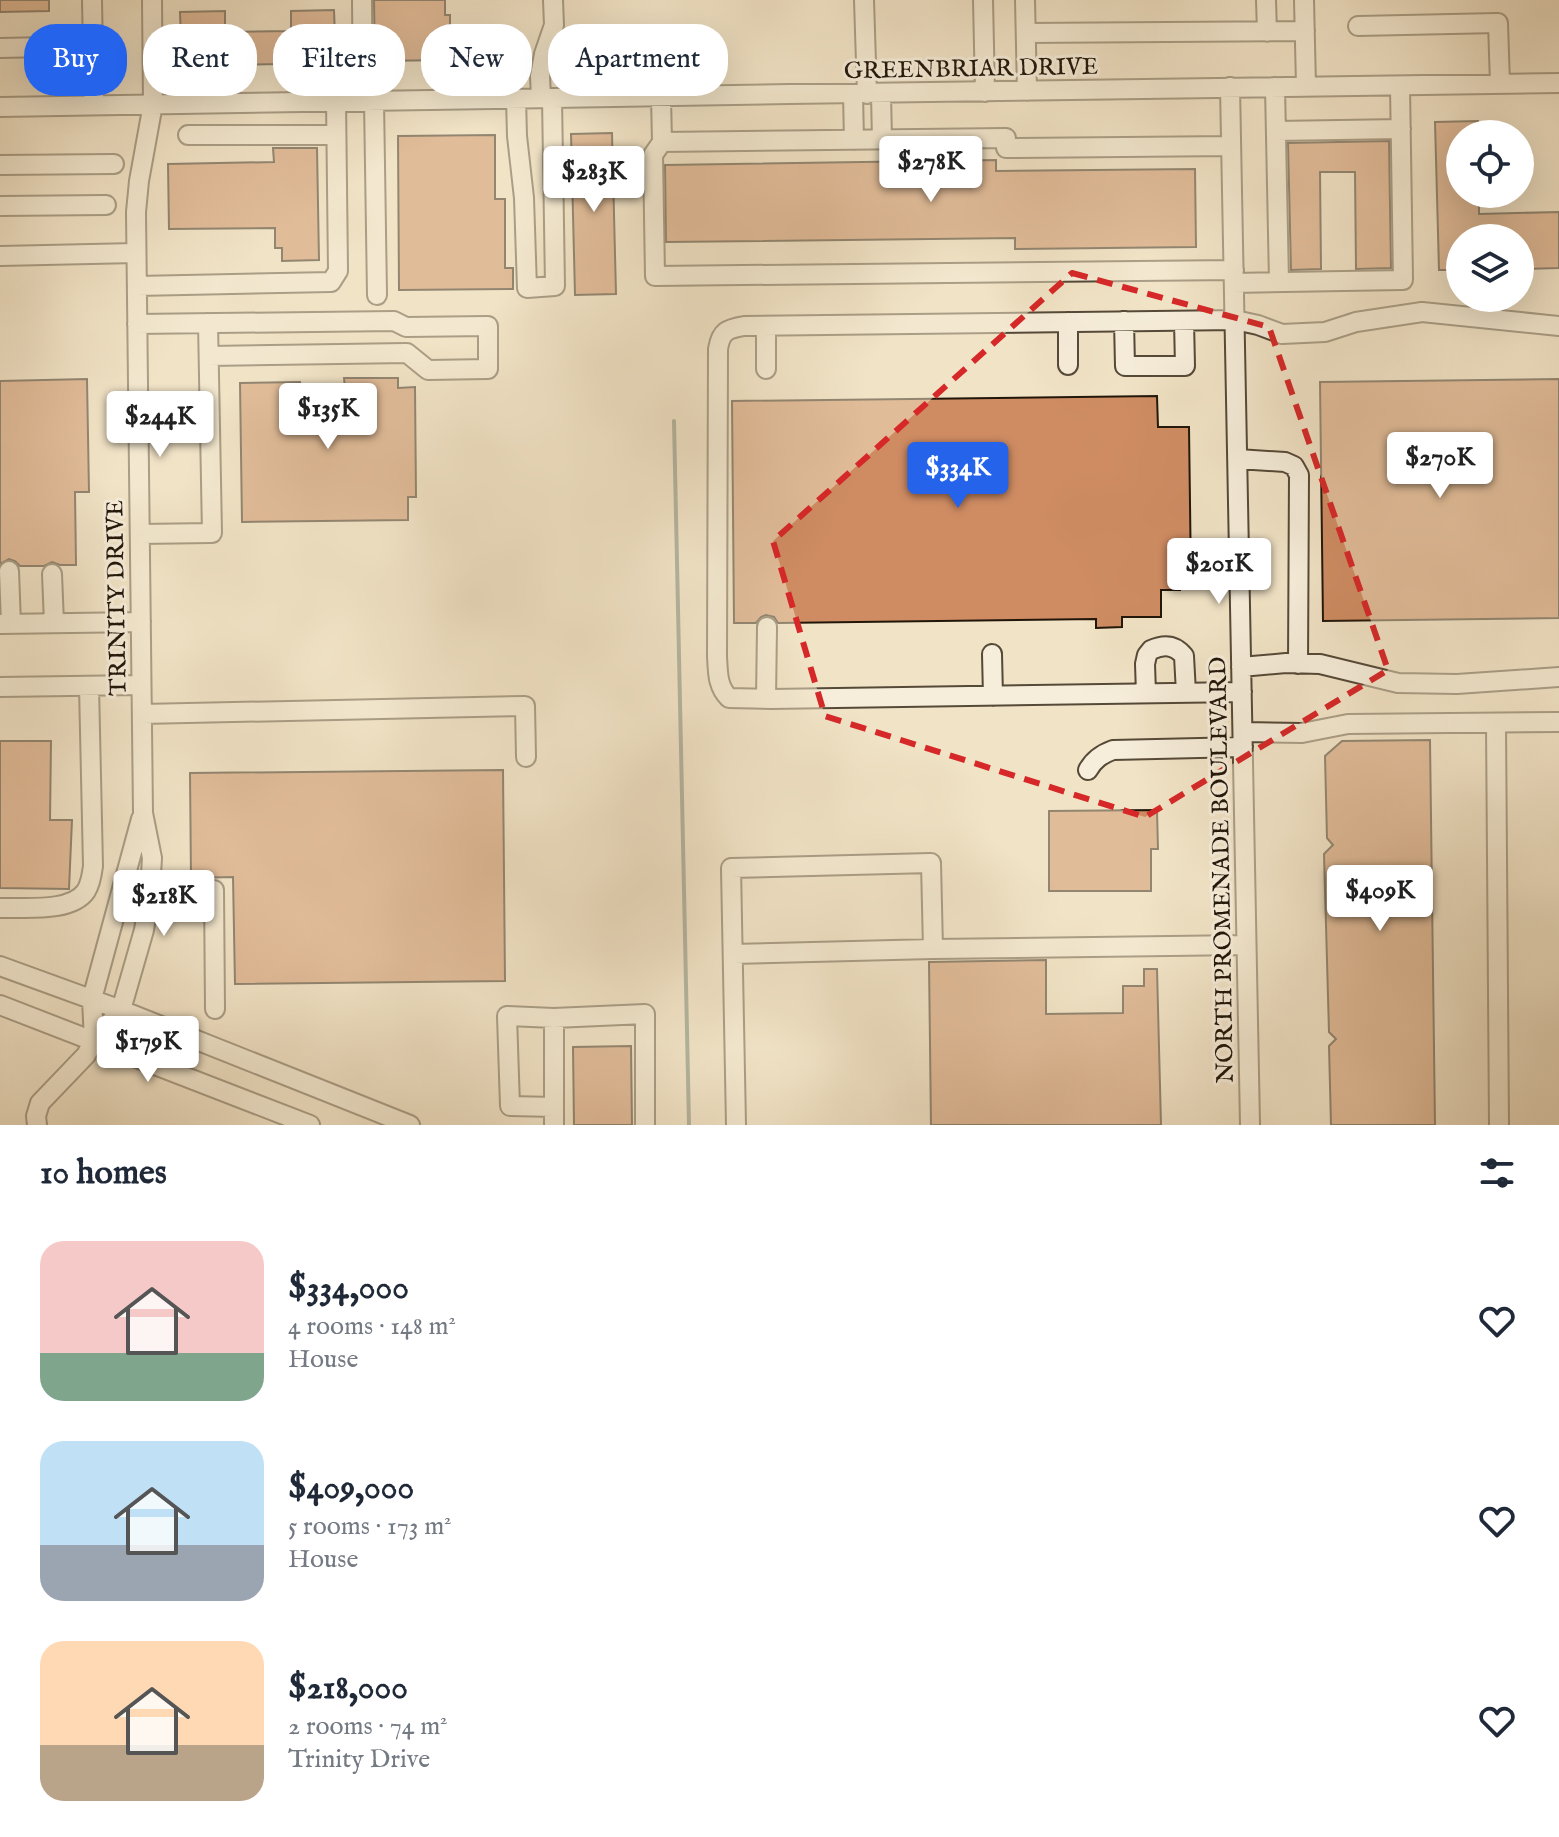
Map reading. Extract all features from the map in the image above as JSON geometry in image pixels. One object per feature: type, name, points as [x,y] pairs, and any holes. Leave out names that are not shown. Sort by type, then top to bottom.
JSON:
[{"type":"street","points":[[92,0],[93,24]]},
{"type":"street","name":"TRINITY DRIVE","points":[[94,1041],[121,1010],[144,930],[152,858],[143,813],[136,212],[153,104],[152,0]]},
{"type":"street","points":[[362,0],[377,295]]},
{"type":"street","points":[[516,99],[527,288],[555,286],[547,98],[540,76],[554,25],[553,0]]},
{"type":"street","points":[[864,0],[867,94],[882,140]]},
{"type":"street","points":[[983,0],[985,92]]},
{"type":"street","points":[[1025,0],[1027,91]]},
{"type":"street","points":[[1266,0],[1267,32]]},
{"type":"street","points":[[1304,0],[1306,86]]},
{"type":"street","points":[[1358,26],[1498,23],[1500,84]]},
{"type":"street","points":[[1026,33],[1305,31]]},
{"type":"street","points":[[0,48],[24,47]]},
{"type":"street","name":"GREENBRIAR DRIVE","points":[[0,107],[1559,83]]},
{"type":"street","points":[[661,97],[662,142],[653,155],[655,276],[1234,276],[1279,282],[1403,280],[1400,86]]},
{"type":"street","name":"NORTH PROMENADE BOULEVARD","points":[[1230,87],[1250,1125]]},
{"type":"street","points":[[1275,87],[1279,282]]},
{"type":"street","points":[[854,140],[867,94]]},
{"type":"street","points":[[94,96],[94,105]]},
{"type":"street","points":[[137,286],[331,282],[338,271],[336,100]]},
{"type":"street","points":[[1276,131],[1401,129]]},
{"type":"street","points":[[188,135],[336,135]]},
{"type":"street","points":[[662,142],[882,140],[1231,146]]},
{"type":"street","points":[[0,165],[114,164]]},
{"type":"street","points":[[0,206],[106,205]]},
{"type":"street","points":[[0,256],[136,253]]},
{"type":"street","points":[[1242,692],[729,698],[719,683],[717,656],[716,507],[720,338],[729,329],[766,326],[1235,320],[1282,334],[1325,332],[1356,322],[1422,312],[1559,326]]},
{"type":"street","points":[[137,324],[394,321],[406,327],[488,326],[488,369],[428,370],[407,353],[209,356]]},
{"type":"street","points":[[1124,321],[1125,366],[1185,366],[1184,321]]},
{"type":"street","points":[[1068,322],[1068,365]]},
{"type":"street","points":[[140,534],[212,533],[208,323]]},
{"type":"street","points":[[766,326],[766,369]]},
{"type":"street","points":[[406,327],[407,353]]},
{"type":"street","points":[[1238,459],[1285,462],[1294,466],[1299,475],[1298,664]]},
{"type":"street","points":[[9,571],[6,624],[141,622]]},
{"type":"street","points":[[52,574],[54,623]]},
{"type":"street","points":[[766,699],[767,627]]},
{"type":"street","points":[[1146,693],[1147,655],[1151,650],[1166,646],[1173,647],[1184,656],[1186,693]]},
{"type":"street","points":[[992,654],[993,696]]},
{"type":"street","points":[[1241,667],[1320,664],[1398,683],[1457,684],[1559,677]]},
{"type":"street","points":[[0,687],[141,685]]},
{"type":"street","points":[[0,908],[64,905],[76,901],[91,880],[89,686]]},
{"type":"street","points":[[142,714],[525,706],[526,757]]},
{"type":"street","points":[[1088,770],[1103,753],[1113,750],[1243,740],[1348,724],[1559,722]]},
{"type":"street","points":[[1496,723],[1499,1125]]},
{"type":"street","name":"TRINITY DRIVE","points":[[94,1041],[92,999],[143,813]]},
{"type":"street","points":[[736,1125],[731,868],[931,863],[933,949]]},
{"type":"street","points":[[150,891],[214,890],[215,1009]]},
{"type":"street","points":[[733,954],[1246,945]]},
{"type":"street","points":[[0,966],[121,1010],[390,1121],[410,1125]]},
{"type":"street","points":[[0,1005],[94,1041],[275,1119],[310,1125]]},
{"type":"street","points":[[554,1018],[554,1116],[510,1106],[507,1016],[554,1018],[645,1014],[645,1125]]},
{"type":"street","points":[[37,1125],[40,1103],[78,1064],[94,1041]]},
{"type":"highlighted area","points":[[1072,273],[1269,327],[1388,670],[1145,817],[825,716],[773,541]]},
{"type":"building","points":[[0,0],[49,0],[49,11],[0,12]]},
{"type":"building","points":[[374,0],[445,0],[445,15],[450,15],[450,24],[421,24],[421,60],[405,61],[405,24],[374,24]]},
{"type":"building","points":[[334,10],[335,24],[291,24],[291,11]]},
{"type":"building","points":[[225,11],[225,24],[180,24],[180,12]]},
{"type":"building","points":[[273,31],[273,64],[257,65],[257,32]]},
{"type":"building","points":[[1435,122],[1446,122],[1446,208],[1479,208],[1479,214],[1559,212],[1559,268],[1534,269],[1534,224],[1446,224],[1446,270],[1439,270]]},
{"type":"building","points":[[612,133],[616,294],[575,295],[571,134]]},
{"type":"building","points":[[495,135],[495,199],[505,199],[505,268],[513,268],[513,289],[399,290],[398,136]]},
{"type":"building","points":[[1389,141],[1391,268],[1356,269],[1355,172],[1320,172],[1321,269],[1291,270],[1288,143]]},
{"type":"building","points":[[273,148],[317,148],[319,260],[282,261],[282,248],[275,248],[275,228],[169,229],[168,164],[274,162]]},
{"type":"building","points":[[996,160],[996,171],[1195,169],[1196,247],[1015,249],[1015,238],[666,242],[665,165]]},
{"type":"building","points":[[344,378],[398,378],[398,388],[415,387],[416,497],[408,497],[408,520],[242,522],[240,383],[300,382],[301,389],[345,388]]},
{"type":"building","points":[[87,379],[89,492],[75,492],[76,565],[52,562],[44,566],[20,566],[9,559],[0,564],[0,381]]},
{"type":"building","points":[[1559,379],[1559,618],[1323,621],[1320,382]]},
{"type":"building","points":[[1157,396],[1158,427],[1189,427],[1191,580],[1180,580],[1180,590],[1161,590],[1161,617],[1122,617],[1122,627],[1096,628],[1096,619],[778,623],[774,617],[766,615],[756,623],[734,623],[732,401]]},
{"type":"building","points":[[1430,740],[1435,1125],[1331,1125],[1329,1046],[1336,1039],[1329,1032],[1324,854],[1333,845],[1327,838],[1325,756],[1342,741]]},
{"type":"building","points":[[0,741],[51,741],[50,820],[72,820],[69,889],[0,888]]},
{"type":"building","points":[[503,770],[505,981],[235,984],[233,877],[191,878],[190,773]]},
{"type":"building","points":[[1157,810],[1158,849],[1151,849],[1151,891],[1049,891],[1049,811]]},
{"type":"building","points":[[1046,960],[1046,1014],[1123,1013],[1123,986],[1144,986],[1144,969],[1157,969],[1161,1125],[931,1125],[929,962]]},
{"type":"building","points":[[631,1046],[632,1125],[574,1125],[573,1047]]},
{"type":"waterway","points":[[674,421],[689,1125]]}]
